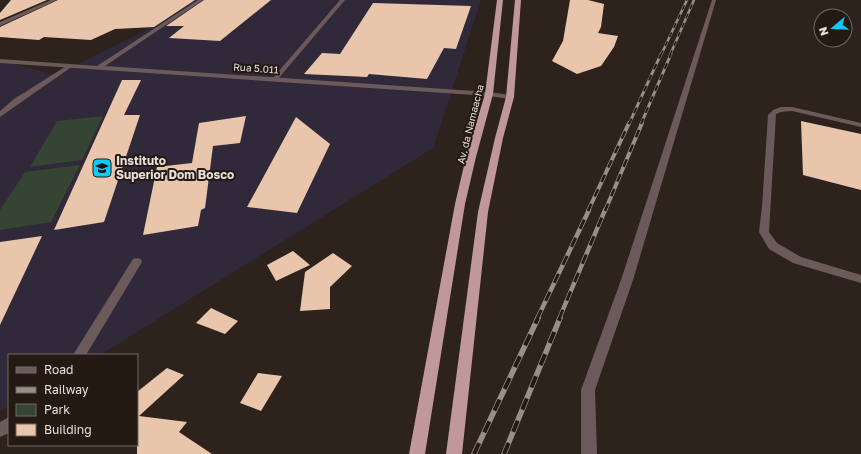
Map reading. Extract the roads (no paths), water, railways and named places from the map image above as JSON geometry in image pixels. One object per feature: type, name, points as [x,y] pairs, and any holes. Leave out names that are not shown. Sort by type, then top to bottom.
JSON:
[{"type":"highway","name":"Av. da Namaacha","points":[[417,454],[460,204],[471,157],[489,94],[500,0]]},
{"type":"highway","points":[[454,454],[480,231],[499,138],[510,97],[518,0]]},
{"type":"street","points":[[0,24],[55,0]]},
{"type":"street","points":[[98,68],[201,0]]},
{"type":"street","points":[[274,80],[343,0]]},
{"type":"street","points":[[589,454],[588,390],[627,280],[714,0]]},
{"type":"street","name":"Rua 5.011","points":[[0,61],[489,94],[510,97]]},
{"type":"street","points":[[0,114],[70,66]]},
{"type":"street","points":[[861,125],[792,109],[781,109],[774,112],[772,115],[764,232],[773,246],[797,260],[861,279]]},
{"type":"street","points":[[80,354],[137,262]]},
{"type":"railway","points":[[661,55],[687,0]]},
{"type":"railway","points":[[670,55],[694,0]]},
{"type":"railway","points":[[629,124],[661,54]]},
{"type":"railway","points":[[641,124],[671,54]]},
{"type":"railway","points":[[588,211],[629,123]]},
{"type":"railway","points":[[605,211],[642,123]]},
{"type":"railway","points":[[537,319],[589,210]]},
{"type":"railway","points":[[559,319],[605,210]]},
{"type":"railway","points":[[474,454],[538,318]]},
{"type":"railway","points":[[504,454],[560,318]]},
{"type":"place","name":"Instituto Superior Dom Bosco","points":[[102,168]]}]
